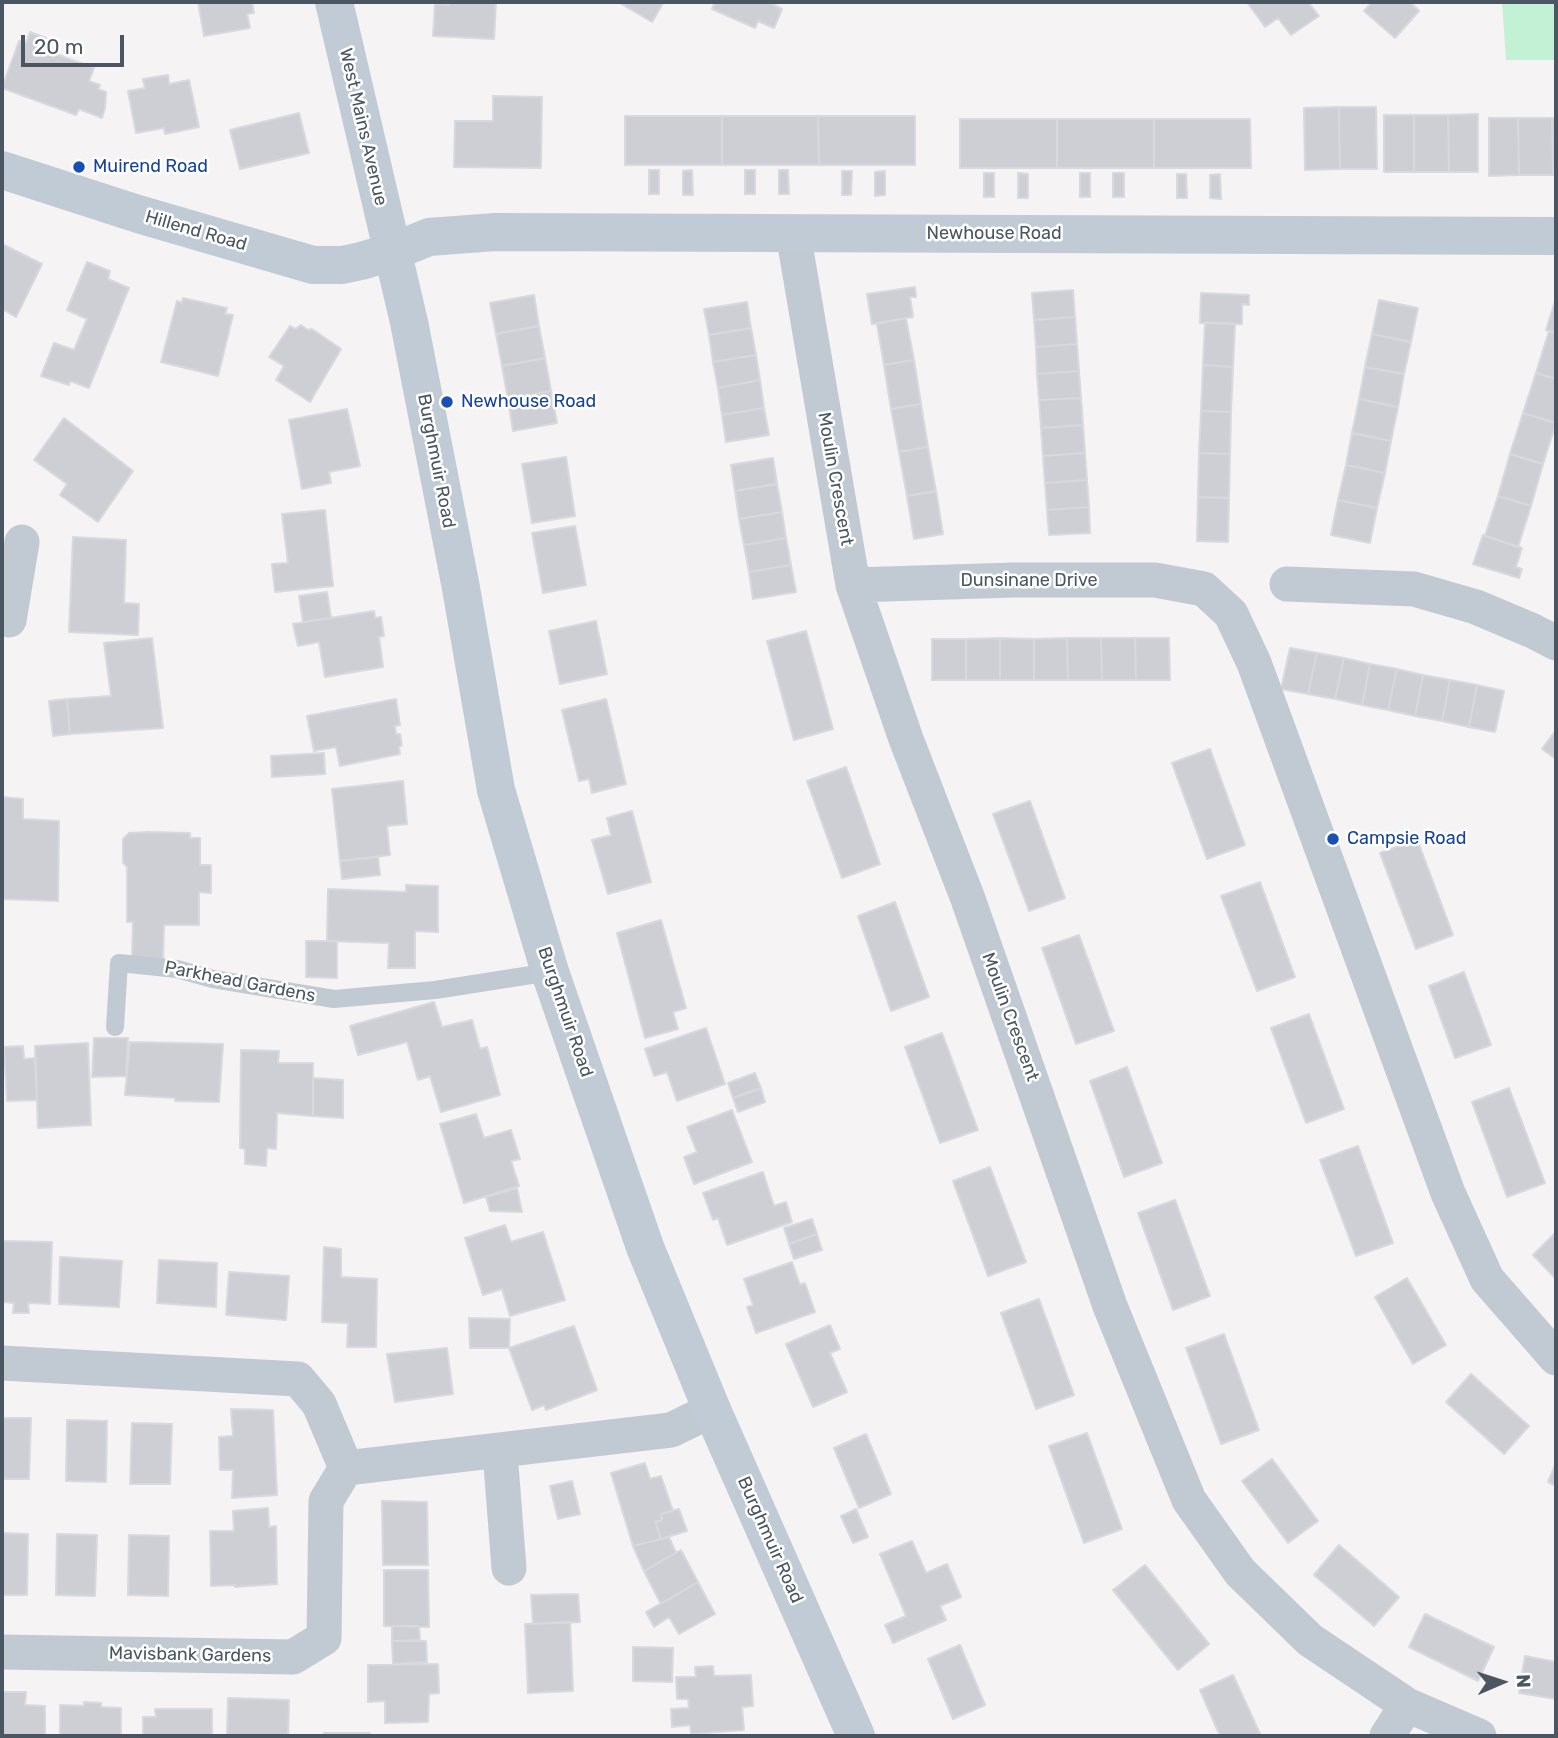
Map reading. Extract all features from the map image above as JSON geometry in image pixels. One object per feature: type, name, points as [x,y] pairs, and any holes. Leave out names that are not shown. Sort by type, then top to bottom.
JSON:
[{"type":"street","name":"West Mains Avenue","points":[[334,2],[392,251]]},
{"type":"street","name":"Hillend Road","points":[[2,170],[138,214],[313,265],[342,265],[392,251]]},
{"type":"street","name":"Newhouse Road","points":[[392,251],[429,237],[495,232],[1556,236]]},
{"type":"street","name":"Moulin Crescent","points":[[793,233],[853,584],[906,739],[968,899],[1110,1306],[1189,1500],[1240,1572],[1310,1640],[1406,1705],[1479,1736]]},
{"type":"street","name":"Burghmuir Road","points":[[392,251],[456,559],[496,790],[550,972],[645,1247],[712,1410],[856,1736]]},
{"type":"street","points":[[9,621],[8,582],[22,542]]},
{"type":"street","name":"Dunsinane Drive","points":[[853,584],[1155,580],[1204,589],[1231,614],[1254,663],[1448,1193],[1487,1279],[1556,1357]]},
{"type":"street","points":[[1287,584],[1414,589],[1476,607],[1556,643]]},
{"type":"street","points":[[2,1363],[298,1379],[319,1404],[346,1468],[671,1430],[712,1410]]},
{"type":"street","points":[[500,1452],[509,1569]]},
{"type":"street","name":"Mavisbank Gardens","points":[[2,1652],[293,1657],[324,1638],[326,1502],[346,1468]]},
{"type":"street","points":[[1387,1736],[1406,1705]]},
{"type":"lane","name":"Parkhead Gardens","points":[[115,1027],[119,963],[177,969],[213,979],[334,999],[435,990],[550,972]]},
{"type":"green space","points":[[1502,2],[1556,2],[1556,60],[1506,60]]},
{"type":"building","points":[[198,2],[252,2],[254,13],[247,14],[250,28],[204,36]]},
{"type":"building","points":[[450,2],[496,2],[494,39],[433,36],[435,4],[449,5]]},
{"type":"building","points":[[618,2],[662,2],[663,3],[652,22]]},
{"type":"building","points":[[715,2],[769,2],[782,9],[774,28],[758,21],[755,28],[712,9]]},
{"type":"building","points":[[1247,2],[1308,2],[1319,16],[1291,35],[1278,18],[1265,27]]},
{"type":"building","points":[[1372,2],[1412,2],[1419,11],[1395,38],[1364,11]]},
{"type":"building","points":[[30,32],[46,38],[43,49],[94,68],[89,81],[100,85],[98,89],[106,92],[102,118],[79,109],[76,115],[2,88],[19,41],[26,43]]},
{"type":"building","points":[[168,75],[169,84],[189,80],[199,127],[165,134],[164,128],[136,133],[128,91],[145,88],[143,79]]},
{"type":"building","points":[[493,96],[542,97],[541,168],[454,167],[455,121],[493,121]]},
{"type":"building","points":[[1339,107],[1340,169],[1305,170],[1304,108]]},
{"type":"building","points":[[1339,107],[1376,107],[1377,169],[1340,169]]},
{"type":"building","points":[[299,113],[309,153],[240,169],[230,130]]},
{"type":"building","points":[[1478,114],[1478,172],[1449,172],[1448,115]]},
{"type":"building","points":[[1384,115],[1414,115],[1414,172],[1384,172]]},
{"type":"building","points":[[1414,115],[1448,115],[1449,172],[1414,172]]},
{"type":"building","points":[[625,116],[722,116],[722,165],[625,165]]},
{"type":"building","points":[[722,116],[818,116],[819,165],[722,165]]},
{"type":"building","points":[[818,116],[915,116],[915,165],[819,165]]},
{"type":"building","points":[[1489,118],[1518,118],[1519,175],[1489,176]]},
{"type":"building","points":[[1518,118],[1552,118],[1553,175],[1519,175]]},
{"type":"building","points":[[1552,118],[1556,118],[1556,175],[1553,175]]},
{"type":"building","points":[[960,119],[1057,119],[1057,168],[960,168]]},
{"type":"building","points":[[1057,119],[1154,119],[1154,168],[1057,168]]},
{"type":"building","points":[[1154,119],[1250,119],[1251,168],[1154,168]]},
{"type":"building","points":[[649,170],[659,170],[659,194],[649,194]]},
{"type":"building","points":[[692,170],[693,195],[683,195],[683,171]]},
{"type":"building","points":[[745,170],[755,170],[755,194],[745,194]]},
{"type":"building","points":[[779,170],[788,170],[789,194],[779,194]]},
{"type":"building","points":[[842,171],[852,171],[851,195],[842,195]]},
{"type":"building","points":[[885,171],[885,195],[875,196],[875,172]]},
{"type":"building","points":[[984,173],[994,173],[994,197],[984,197]]},
{"type":"building","points":[[1018,173],[1028,174],[1028,198],[1018,198]]},
{"type":"building","points":[[1080,173],[1090,173],[1090,197],[1080,197]]},
{"type":"building","points":[[1113,173],[1124,173],[1124,197],[1113,197]]},
{"type":"building","points":[[1177,174],[1186,174],[1187,198],[1177,198]]},
{"type":"building","points":[[1220,174],[1221,199],[1210,198],[1210,175]]},
{"type":"building","points":[[2,244],[42,264],[16,317],[2,309]]},
{"type":"building","points":[[87,262],[110,271],[108,279],[129,288],[89,388],[70,381],[69,385],[41,376],[54,343],[74,350],[87,319],[67,310]]},
{"type":"building","points":[[915,287],[916,297],[910,297],[913,317],[872,324],[867,294]]},
{"type":"building","points":[[1073,290],[1075,317],[1034,320],[1032,293]]},
{"type":"building","points":[[1201,293],[1249,295],[1249,305],[1242,304],[1242,324],[1200,323]]},
{"type":"building","points":[[534,295],[539,326],[496,334],[490,303]]},
{"type":"building","points":[[183,298],[227,308],[225,314],[233,315],[218,376],[161,362],[177,301],[182,303]]},
{"type":"building","points":[[1379,300],[1418,308],[1411,342],[1372,334]]},
{"type":"building","points":[[747,302],[751,328],[709,335],[704,309]]},
{"type":"building","points":[[1556,302],[1556,333],[1546,330]]},
{"type":"building","points":[[1075,317],[1077,344],[1036,347],[1034,320]]},
{"type":"building","points":[[906,318],[914,360],[884,365],[877,324]]},
{"type":"building","points":[[1205,322],[1235,324],[1233,367],[1203,365]]},
{"type":"building","points":[[301,325],[308,330],[312,329],[341,349],[310,402],[276,380],[284,366],[269,357],[290,326],[295,329]]},
{"type":"building","points":[[539,326],[545,358],[502,366],[496,334]]},
{"type":"building","points":[[751,328],[756,355],[713,362],[709,335]]},
{"type":"building","points":[[1549,331],[1556,333],[1556,379],[1536,373]]},
{"type":"building","points":[[1372,334],[1411,342],[1404,374],[1365,367]]},
{"type":"building","points":[[1077,344],[1079,371],[1037,374],[1036,347]]},
{"type":"building","points":[[756,355],[760,380],[718,388],[713,362]]},
{"type":"building","points":[[545,358],[551,391],[508,399],[502,366]]},
{"type":"building","points":[[914,360],[921,404],[891,409],[884,365]]},
{"type":"building","points":[[1203,365],[1233,367],[1231,412],[1201,411]]},
{"type":"building","points":[[1365,367],[1404,374],[1398,407],[1359,399]]},
{"type":"building","points":[[1079,371],[1081,398],[1039,400],[1037,374]]},
{"type":"building","points":[[1536,373],[1556,379],[1556,423],[1523,413]]},
{"type":"building","points":[[760,380],[764,408],[722,415],[718,388]]},
{"type":"building","points":[[551,391],[557,423],[513,431],[508,399]]},
{"type":"building","points":[[1081,398],[1083,425],[1041,428],[1039,400]]},
{"type":"building","points":[[1359,399],[1398,407],[1391,441],[1352,433]]},
{"type":"building","points":[[921,404],[928,447],[899,452],[891,409]]},
{"type":"building","points":[[764,408],[769,435],[726,442],[722,415]]},
{"type":"building","points":[[347,409],[360,466],[329,472],[331,483],[302,489],[289,420]]},
{"type":"building","points":[[1201,411],[1231,412],[1230,454],[1199,453]]},
{"type":"building","points":[[1523,413],[1556,423],[1543,464],[1510,454]]},
{"type":"building","points":[[64,418],[133,471],[98,522],[60,495],[67,484],[34,460]]},
{"type":"building","points":[[1083,425],[1085,453],[1043,456],[1041,428]]},
{"type":"building","points":[[1352,433],[1391,441],[1385,473],[1346,465]]},
{"type":"building","points":[[928,447],[936,491],[907,496],[899,452]]},
{"type":"building","points":[[1085,453],[1087,480],[1045,483],[1043,456]]},
{"type":"building","points":[[1199,453],[1230,454],[1229,498],[1198,497]]},
{"type":"building","points":[[1510,454],[1543,464],[1531,506],[1498,496]]},
{"type":"building","points":[[566,457],[575,516],[532,523],[522,464]]},
{"type":"building","points":[[773,458],[777,484],[735,491],[731,465]]},
{"type":"building","points":[[1346,465],[1385,473],[1377,508],[1338,500]]},
{"type":"building","points":[[1087,480],[1089,507],[1047,510],[1045,483]]},
{"type":"building","points":[[777,484],[782,512],[739,519],[735,491]]},
{"type":"building","points":[[936,491],[943,534],[914,539],[907,496]]},
{"type":"building","points":[[1498,496],[1531,506],[1518,547],[1485,536]]},
{"type":"building","points":[[1198,497],[1229,498],[1228,542],[1197,541]]},
{"type":"building","points":[[1338,500],[1377,508],[1370,543],[1331,535]]},
{"type":"building","points":[[1089,507],[1090,533],[1049,535],[1047,510]]},
{"type":"building","points":[[325,510],[333,586],[275,592],[272,564],[288,563],[282,514]]},
{"type":"building","points":[[782,512],[786,538],[744,545],[739,519]]},
{"type":"building","points":[[575,526],[586,585],[543,593],[532,533]]},
{"type":"building","points":[[1483,535],[1522,548],[1516,567],[1522,569],[1519,578],[1473,564]]},
{"type":"building","points":[[73,537],[126,540],[124,603],[139,604],[138,635],[69,632]]},
{"type":"building","points":[[786,538],[791,565],[749,572],[744,545]]},
{"type":"building","points":[[791,565],[796,592],[753,599],[749,572]]},
{"type":"building","points":[[327,592],[331,618],[303,622],[299,596]]},
{"type":"building","points":[[374,611],[375,618],[381,617],[384,636],[379,637],[383,667],[325,677],[319,642],[298,646],[293,624]]},
{"type":"building","points":[[596,621],[607,674],[560,684],[549,631]]},
{"type":"building","points":[[806,631],[833,729],[794,740],[767,641]]},
{"type":"building","points":[[152,638],[163,728],[70,734],[67,699],[111,696],[104,643]]},
{"type":"building","points":[[1000,638],[1000,680],[966,680],[966,639]]},
{"type":"building","points":[[1000,638],[1034,639],[1034,680],[1000,680]]},
{"type":"building","points":[[1067,638],[1068,680],[1034,680],[1034,639]]},
{"type":"building","points":[[1067,638],[1101,638],[1102,680],[1068,680]]},
{"type":"building","points":[[1101,638],[1135,638],[1136,680],[1102,680]]},
{"type":"building","points":[[1135,638],[1169,638],[1170,680],[1136,680]]},
{"type":"building","points":[[932,639],[966,639],[966,680],[932,680]]},
{"type":"building","points":[[1290,648],[1317,653],[1308,694],[1281,689]]},
{"type":"building","points":[[1317,653],[1344,658],[1335,699],[1308,694]]},
{"type":"building","points":[[1344,658],[1370,664],[1362,705],[1335,699]]},
{"type":"building","points":[[1370,664],[1397,669],[1388,710],[1362,705]]},
{"type":"building","points":[[1397,669],[1423,675],[1415,716],[1388,710]]},
{"type":"building","points":[[1423,675],[1450,680],[1442,721],[1415,716]]},
{"type":"building","points":[[1450,680],[1477,685],[1469,727],[1442,721]]},
{"type":"building","points":[[1477,685],[1504,691],[1495,732],[1469,727]]},
{"type":"building","points":[[67,699],[70,734],[53,736],[49,701]]},
{"type":"building","points":[[396,699],[400,725],[395,726],[402,745],[399,747],[400,754],[340,766],[336,747],[314,751],[307,716]]},
{"type":"building","points":[[606,699],[626,784],[592,793],[589,779],[579,781],[562,710]]},
{"type":"building","points":[[1556,730],[1556,759],[1542,749]]},
{"type":"building","points":[[1210,749],[1245,845],[1207,859],[1172,763]]},
{"type":"building","points":[[324,753],[325,774],[272,777],[271,756]]},
{"type":"building","points":[[846,767],[880,864],[842,878],[807,781]]},
{"type":"building","points":[[403,781],[407,824],[387,826],[390,855],[340,861],[332,789]]},
{"type":"building","points":[[3,797],[23,799],[23,819],[59,821],[58,901],[2,899]]},
{"type":"building","points":[[1030,801],[1065,898],[1029,911],[993,814]]},
{"type":"building","points":[[632,811],[651,882],[608,894],[592,840],[611,835],[607,818]]},
{"type":"building","points":[[129,833],[190,833],[190,838],[200,838],[200,865],[211,865],[211,893],[199,892],[199,925],[164,925],[163,960],[132,959],[133,922],[127,922],[127,867],[123,863],[123,839]]},
{"type":"building","points":[[1417,839],[1453,935],[1416,949],[1380,853]]},
{"type":"building","points":[[378,857],[380,875],[342,879],[340,861]]},
{"type":"building","points":[[1260,882],[1295,977],[1257,991],[1221,896]]},
{"type":"building","points":[[406,885],[438,886],[438,932],[415,931],[415,968],[388,968],[389,943],[327,941],[328,889],[406,892]]},
{"type":"building","points":[[895,902],[929,997],[891,1011],[858,916]]},
{"type":"building","points":[[661,920],[686,1008],[673,1012],[678,1029],[645,1038],[617,933]]},
{"type":"building","points":[[1079,935],[1114,1031],[1076,1044],[1042,948]]},
{"type":"building","points":[[306,941],[337,941],[337,978],[306,977]]},
{"type":"building","points":[[1464,972],[1491,1045],[1455,1058],[1429,986]]},
{"type":"building","points":[[434,1002],[442,1027],[472,1020],[480,1049],[487,1047],[500,1095],[441,1112],[430,1076],[418,1080],[407,1042],[358,1055],[350,1026]]},
{"type":"building","points":[[1309,1014],[1344,1109],[1306,1123],[1271,1028]]},
{"type":"building","points":[[706,1028],[725,1084],[677,1101],[667,1072],[654,1076],[645,1049]]},
{"type":"building","points":[[942,1033],[978,1130],[940,1143],[905,1047]]},
{"type":"building","points":[[94,1038],[128,1038],[126,1076],[92,1077]]},
{"type":"building","points":[[130,1042],[223,1044],[219,1102],[175,1101],[175,1098],[125,1095]]},
{"type":"building","points":[[88,1043],[91,1125],[38,1128],[35,1046]]},
{"type":"building","points":[[23,1046],[24,1059],[35,1058],[37,1100],[7,1101],[4,1047]]},
{"type":"building","points":[[241,1050],[279,1051],[278,1063],[313,1063],[313,1116],[277,1113],[276,1149],[267,1148],[266,1166],[245,1164],[245,1149],[240,1148]]},
{"type":"building","points":[[1127,1067],[1162,1163],[1124,1177],[1090,1081]]},
{"type":"building","points":[[755,1073],[761,1088],[733,1098],[728,1083]]},
{"type":"building","points":[[313,1078],[343,1080],[343,1118],[313,1116]]},
{"type":"building","points":[[761,1088],[765,1102],[738,1112],[733,1098]]},
{"type":"building","points":[[1509,1088],[1545,1183],[1507,1197],[1472,1102]]},
{"type":"building","points":[[732,1110],[752,1162],[694,1184],[684,1157],[697,1152],[687,1127]]},
{"type":"building","points":[[476,1114],[484,1138],[511,1130],[520,1159],[511,1161],[519,1186],[464,1203],[440,1124]]},
{"type":"building","points":[[1358,1146],[1393,1243],[1356,1256],[1320,1160]]},
{"type":"building","points":[[990,1167],[1026,1262],[988,1276],[953,1181]]},
{"type":"building","points":[[763,1172],[774,1206],[786,1202],[792,1222],[727,1245],[718,1218],[713,1220],[703,1193]]},
{"type":"building","points":[[517,1188],[522,1212],[490,1211],[486,1197]]},
{"type":"building","points":[[1175,1200],[1210,1296],[1173,1310],[1138,1213]]},
{"type":"building","points":[[812,1219],[817,1234],[789,1244],[784,1228]]},
{"type":"building","points":[[505,1225],[511,1242],[543,1232],[565,1300],[510,1316],[502,1289],[483,1295],[465,1238]]},
{"type":"building","points":[[1556,1232],[1556,1279],[1533,1255]]},
{"type":"building","points":[[817,1234],[822,1250],[794,1259],[789,1244]]},
{"type":"building","points":[[2,1241],[52,1242],[50,1304],[28,1303],[29,1313],[13,1313],[14,1303],[2,1302]]},
{"type":"building","points":[[324,1247],[341,1249],[341,1277],[377,1279],[376,1347],[347,1347],[348,1323],[322,1322]]},
{"type":"building","points":[[60,1257],[122,1261],[119,1307],[59,1304]]},
{"type":"building","points":[[159,1260],[217,1263],[216,1307],[157,1303]]},
{"type":"building","points":[[792,1262],[800,1285],[805,1283],[815,1312],[756,1333],[747,1307],[753,1305],[744,1279]]},
{"type":"building","points":[[229,1272],[289,1276],[286,1320],[226,1315]]},
{"type":"building","points":[[1407,1278],[1446,1345],[1413,1364],[1375,1297]]},
{"type":"building","points":[[1039,1299],[1074,1395],[1036,1409],[1001,1313]]},
{"type":"building","points":[[469,1318],[510,1319],[509,1348],[470,1348]]},
{"type":"building","points":[[830,1325],[840,1349],[830,1353],[847,1392],[813,1407],[786,1344]]},
{"type":"building","points":[[574,1326],[597,1390],[546,1410],[544,1405],[532,1410],[509,1348]]},
{"type":"building","points":[[1224,1334],[1259,1430],[1221,1444],[1186,1348]]},
{"type":"building","points":[[447,1348],[453,1394],[395,1402],[387,1354]]},
{"type":"building","points":[[1471,1374],[1529,1426],[1504,1454],[1446,1402]]},
{"type":"building","points":[[231,1409],[273,1410],[277,1495],[232,1498],[233,1470],[220,1470],[219,1437],[233,1436]]},
{"type":"building","points":[[2,1418],[31,1418],[29,1479],[2,1479]]},
{"type":"building","points":[[67,1420],[107,1421],[106,1482],[66,1481]]},
{"type":"building","points":[[132,1423],[172,1424],[170,1484],[130,1484]]},
{"type":"building","points":[[1087,1433],[1122,1529],[1084,1543],[1049,1446]]},
{"type":"building","points":[[866,1434],[891,1494],[859,1508],[834,1448]]},
{"type":"building","points":[[1272,1459],[1318,1521],[1288,1543],[1242,1481]]},
{"type":"building","points":[[645,1463],[650,1479],[661,1476],[673,1511],[661,1514],[662,1520],[655,1522],[661,1539],[633,1546],[611,1473]]},
{"type":"building","points":[[1556,1463],[1556,1486],[1548,1482]]},
{"type":"building","points":[[572,1481],[580,1514],[558,1519],[550,1486]]},
{"type":"building","points":[[382,1501],[427,1502],[428,1565],[383,1565]]},
{"type":"building","points":[[268,1508],[269,1527],[276,1526],[277,1584],[211,1586],[210,1531],[234,1531],[233,1511]]},
{"type":"building","points":[[679,1509],[687,1531],[661,1539],[655,1522],[662,1520],[661,1514]]},
{"type":"building","points":[[856,1509],[868,1537],[853,1543],[841,1516]]},
{"type":"building","points":[[2,1533],[28,1534],[27,1595],[2,1595]]},
{"type":"building","points":[[57,1534],[97,1535],[95,1596],[56,1595]]},
{"type":"building","points":[[129,1535],[169,1536],[168,1596],[128,1595]]},
{"type":"building","points":[[669,1537],[676,1553],[644,1571],[633,1546]]},
{"type":"building","points":[[912,1541],[926,1573],[947,1564],[961,1597],[940,1606],[946,1620],[893,1643],[885,1625],[906,1616],[880,1554]]},
{"type":"building","points":[[1339,1545],[1399,1597],[1374,1626],[1314,1575]]},
{"type":"building","points":[[681,1550],[698,1582],[661,1604],[644,1571]]},
{"type":"building","points":[[1145,1565],[1209,1644],[1178,1670],[1113,1590]]},
{"type":"building","points":[[384,1570],[428,1570],[429,1627],[384,1626]]},
{"type":"building","points":[[698,1582],[715,1614],[679,1634],[669,1617],[654,1627],[646,1612]]},
{"type":"building","points":[[578,1594],[580,1622],[533,1624],[531,1595]]},
{"type":"building","points":[[1425,1614],[1494,1647],[1478,1681],[1409,1647]]},
{"type":"building","points":[[570,1622],[573,1691],[528,1693],[525,1624]]},
{"type":"building","points":[[392,1626],[419,1626],[420,1640],[392,1641]]},
{"type":"building","points":[[392,1641],[426,1641],[427,1662],[393,1664]]},
{"type":"building","points":[[960,1645],[985,1705],[953,1719],[928,1659]]},
{"type":"building","points":[[633,1647],[673,1648],[672,1682],[633,1681]]},
{"type":"building","points":[[1525,1656],[1556,1662],[1556,1699],[1519,1693]]},
{"type":"building","points":[[438,1664],[439,1693],[429,1694],[428,1722],[385,1723],[385,1701],[368,1702],[368,1665]]},
{"type":"building","points":[[713,1666],[714,1676],[751,1675],[753,1706],[742,1707],[744,1730],[691,1734],[690,1725],[672,1727],[671,1709],[689,1708],[688,1699],[677,1699],[676,1677],[696,1677],[695,1667]]},
{"type":"building","points":[[1233,1675],[1261,1736],[1220,1736],[1200,1690]]},
{"type":"building","points":[[3,1692],[26,1692],[25,1705],[45,1706],[45,1736],[2,1736]]},
{"type":"building","points":[[228,1698],[289,1700],[288,1736],[227,1736]]},
{"type":"building","points":[[84,1702],[101,1703],[101,1707],[121,1708],[121,1736],[60,1736],[60,1705],[84,1706]]},
{"type":"building","points":[[155,1709],[212,1709],[212,1736],[143,1736],[143,1717],[156,1717]]},
{"type":"building","points":[[324,1733],[370,1733],[370,1736],[324,1736]]},
{"type":"place","name":"Muirend Road","points":[[79,167]]},
{"type":"place","name":"Newhouse Road","points":[[447,402]]},
{"type":"place","name":"Campsie Road","points":[[1333,839]]}]
